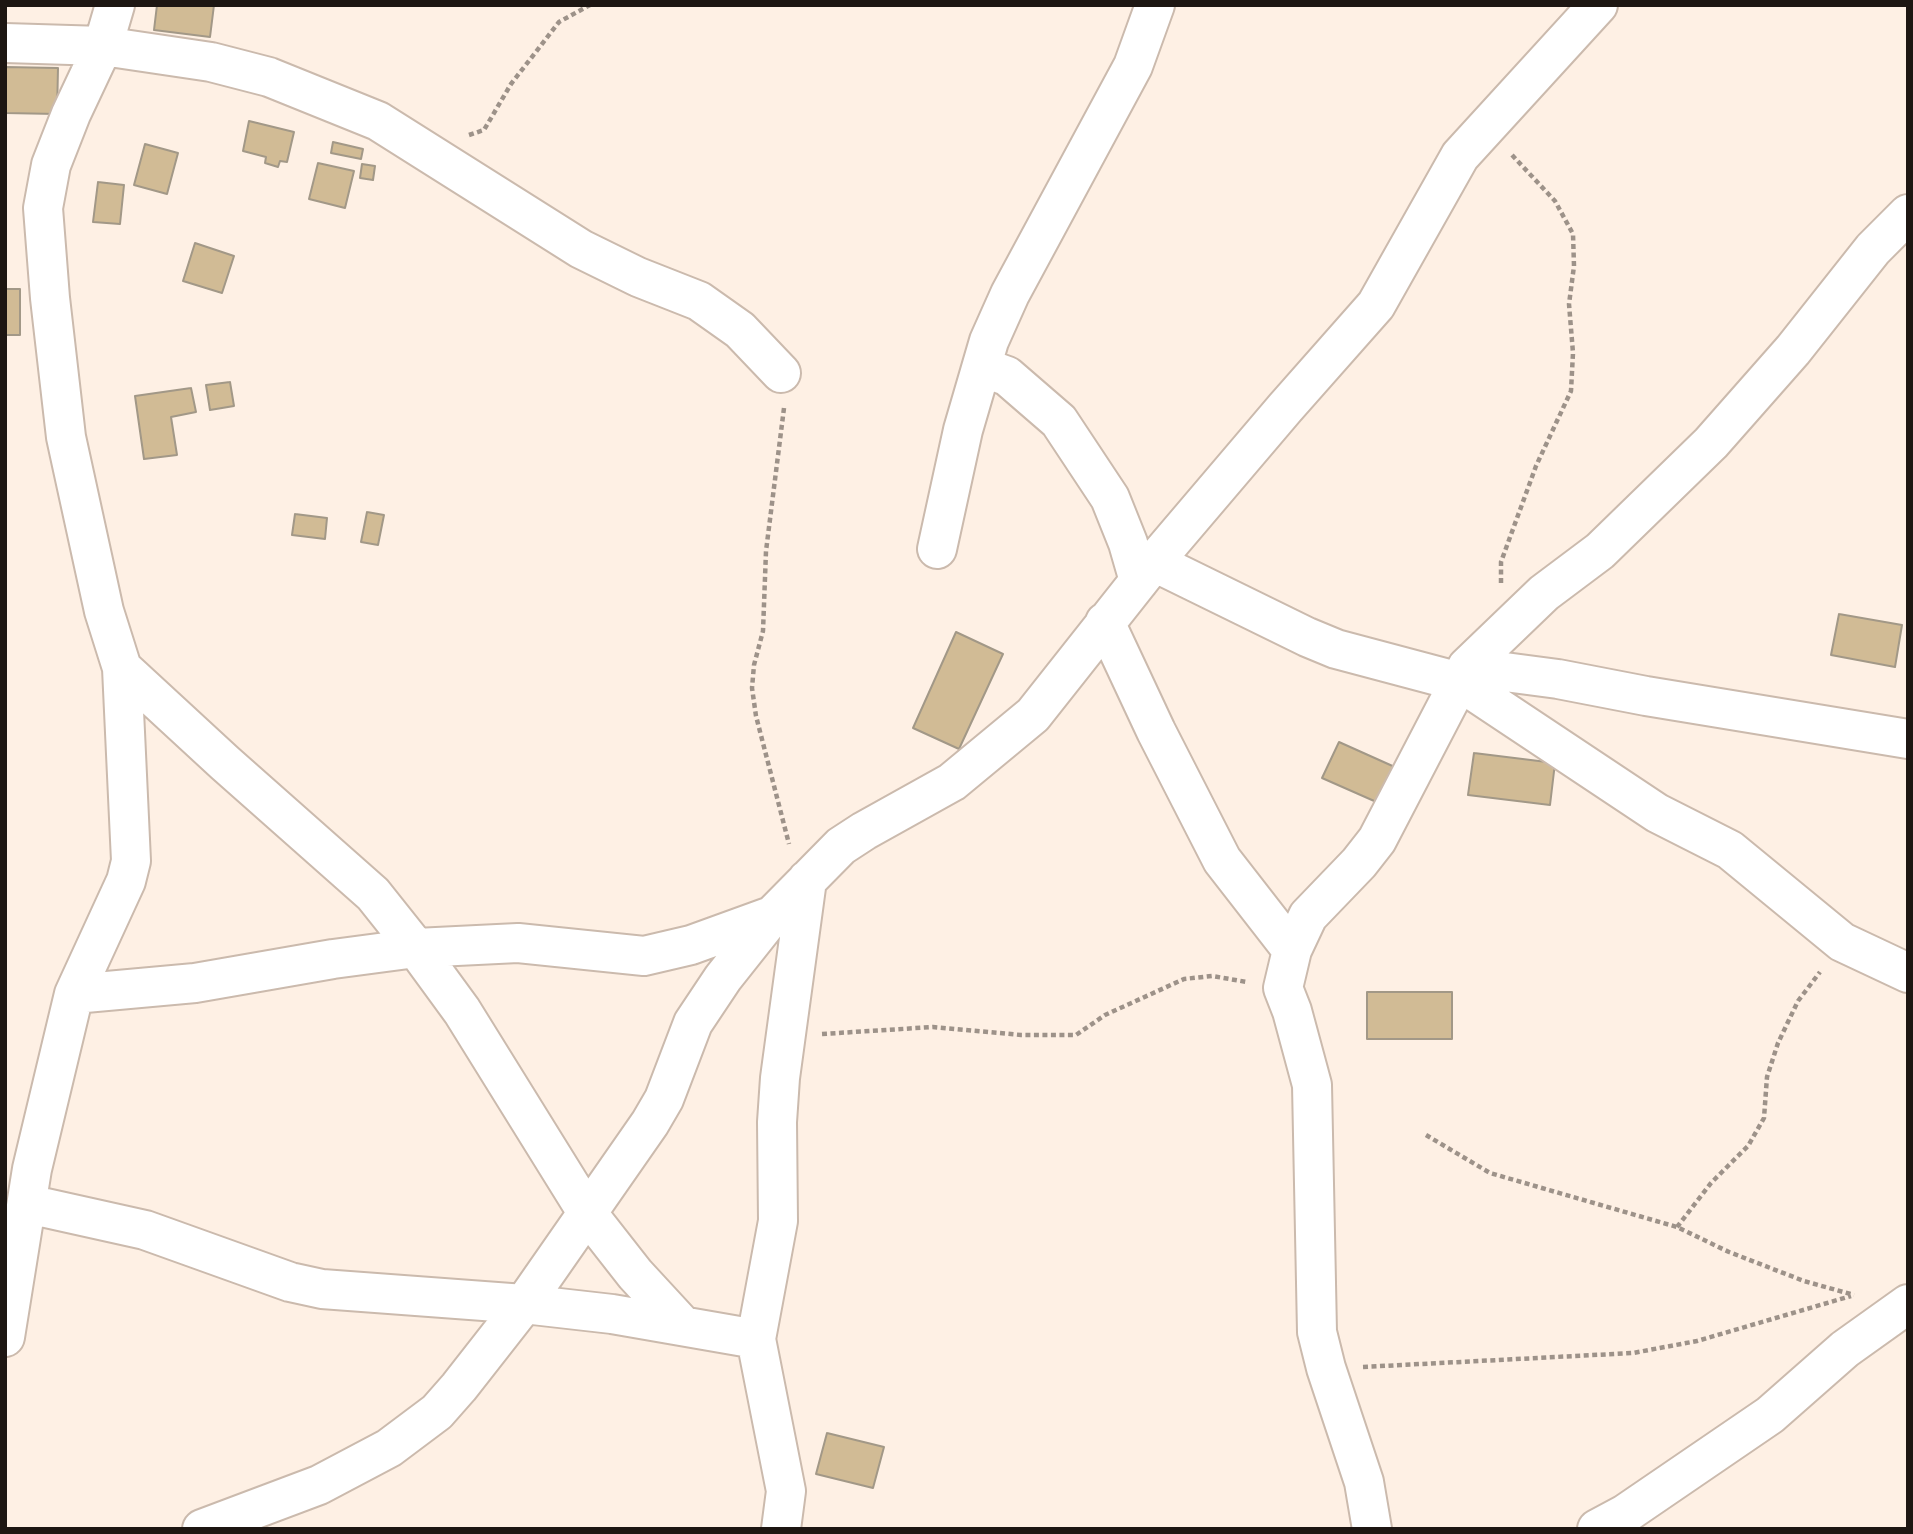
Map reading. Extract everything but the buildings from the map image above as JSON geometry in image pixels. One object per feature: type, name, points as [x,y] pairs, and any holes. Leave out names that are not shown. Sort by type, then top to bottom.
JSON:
[{"type":"street","points":[[5,1337],[22,1177],[74,994],[126,881],[131,861],[132,835],[122,668],[104,611],[66,437],[43,208],[51,165],[103,46],[115,5]]},
{"type":"street","points":[[937,549],[951,479],[989,341],[1010,294],[1133,66],[1155,5]]},
{"type":"street","points":[[202,1529],[319,1485],[389,1448],[438,1412],[524,1304],[650,1123],[664,1099],[692,1023],[723,978],[773,915],[841,846],[953,782],[1033,715],[1105,621],[1376,305],[1460,156],[1598,5]]},
{"type":"street","points":[[5,43],[103,46],[211,62],[269,77],[378,121],[581,249],[638,277],[699,301],[740,330],[781,373]]},
{"type":"street","points":[[1372,1529],[1364,1482],[1326,1368],[1315,1315],[1312,1085],[1292,1010],[1283,988],[1292,950],[1308,916],[1359,863],[1377,840],[1464,675],[1503,632],[1544,593],[1600,551],[1711,443],[1793,350],[1873,249],[1908,214]]},
{"type":"street","points":[[982,367],[1007,376],[1059,421],[1110,498],[1128,543],[1147,572],[1336,649],[1464,675],[1558,680],[1908,739]]},
{"type":"street","points":[[1105,621],[1156,732],[1222,860],[1292,950]]},
{"type":"street","points":[[122,668],[225,764],[373,894],[462,1010],[588,1214],[635,1274],[683,1326]]},
{"type":"street","points":[[1464,675],[1657,813],[1730,850],[1842,942],[1908,973]]},
{"type":"street","points":[[781,1529],[786,1491],[756,1339],[778,1221],[776,1122],[803,883]]},
{"type":"street","points":[[74,994],[195,983],[333,959],[416,948],[518,943],[644,956],[699,943],[773,915]]},
{"type":"street","points":[[22,1177],[145,1230],[290,1282],[322,1289],[524,1304],[611,1314],[756,1339]]},
{"type":"street","points":[[1597,1529],[1625,1514],[1770,1415],[1845,1349],[1908,1304]]},
{"type":"path","points":[[425,150],[484,130],[511,85],[559,22],[590,5]]},
{"type":"path","points":[[1486,127],[1555,201],[1573,234],[1574,266],[1569,304],[1573,353],[1571,391],[1536,466],[1501,562],[1503,632]]},
{"type":"path","points":[[781,373],[785,391],[783,422],[766,551],[763,631],[754,665],[752,688],[756,716],[803,883]]},
{"type":"path","points":[[1677,1227],[1711,1183],[1748,1146],[1764,1118],[1767,1077],[1778,1043],[1798,1001],[1842,942]]},
{"type":"path","points":[[783,1049],[816,1034],[897,1027],[933,1027],[1021,1035],[1076,1035],[1105,1015],[1184,979],[1212,976],[1283,988]]},
{"type":"path","points":[[1326,1368],[1633,1353],[1697,1341],[1855,1295],[1792,1276],[1729,1252],[1677,1227],[1490,1173],[1426,1135]]}]
